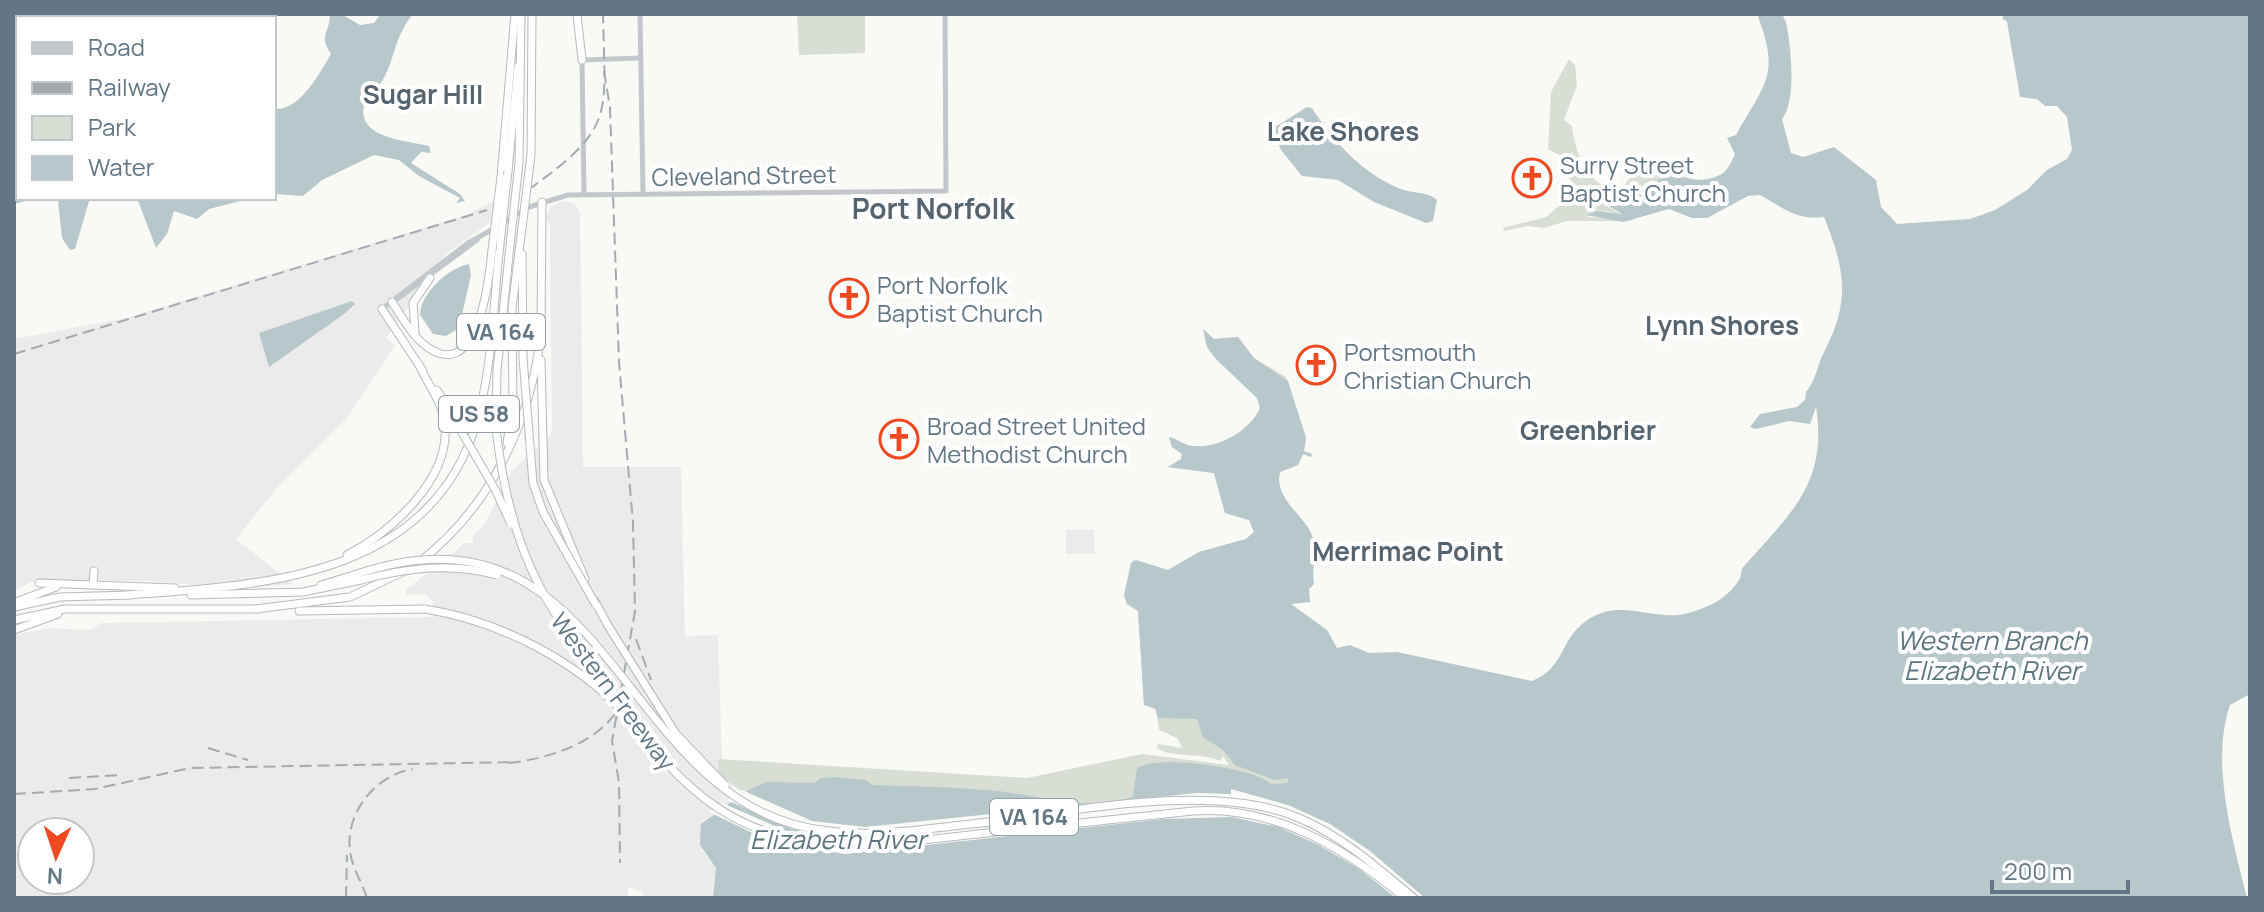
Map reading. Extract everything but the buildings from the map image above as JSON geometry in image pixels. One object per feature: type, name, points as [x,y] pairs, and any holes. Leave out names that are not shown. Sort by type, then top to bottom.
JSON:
[{"type":"highway","name":"US 58","points":[[14,605],[52,598],[206,589],[295,576],[347,560],[390,538],[424,511],[452,477],[468,446],[479,414],[522,37],[518,14]]},
{"type":"highway","points":[[392,302],[417,338],[432,350],[445,354],[471,341],[492,250],[504,174],[518,14]]},
{"type":"highway","name":"US 58","points":[[14,620],[48,611],[256,609],[331,602],[390,580],[430,554],[460,528],[499,468],[512,420],[511,322],[531,155],[532,14]]},
{"type":"highway","points":[[577,14],[582,60]]},
{"type":"highway","name":"Western Freeway","points":[[522,37],[519,163],[497,371],[496,428],[504,483],[522,548],[554,611],[649,742],[688,786],[719,809],[755,828],[796,840],[864,847],[1193,811],[1227,811],[1277,821],[1315,836],[1354,859],[1405,898]]},
{"type":"highway","points":[[542,202],[541,463],[548,494],[596,605]]},
{"type":"highway","name":"Western Freeway","points":[[522,228],[523,358],[533,483],[543,512],[668,724],[708,770],[759,806],[829,831],[891,833],[1180,800],[1225,800],[1268,807],[1313,824],[1414,898]]},
{"type":"highway","points":[[417,338],[412,323],[413,303],[430,278]]},
{"type":"highway","points":[[382,309],[449,410],[496,491],[522,548]]},
{"type":"highway","points":[[499,468],[534,380],[541,334]]},
{"type":"highway","points":[[295,576],[347,555],[375,538],[403,513],[430,476],[442,452],[445,426],[440,406],[420,367]]},
{"type":"highway","points":[[127,595],[291,593],[359,577],[412,560],[458,560],[499,571],[536,590],[586,629],[674,745],[707,777],[762,812],[802,827],[829,831]]},
{"type":"highway","points":[[93,584],[94,571]]},
{"type":"highway","points":[[39,583],[206,589]]},
{"type":"highway","points":[[14,605],[49,588],[78,584]]},
{"type":"highway","points":[[14,630],[47,616],[96,609]]},
{"type":"highway","points":[[256,609],[425,609],[482,623],[564,663],[610,699],[649,742]]},
{"type":"street","points":[[640,14],[643,194]]},
{"type":"street","name":"Cleveland Street","points":[[477,240],[517,213],[542,202],[584,193],[946,191],[945,14]]},
{"type":"street","points":[[584,193],[582,60],[640,58]]},
{"type":"street","points":[[382,309],[430,278],[477,240]]},
{"type":"street","points":[[392,302],[455,252],[477,240]]},
{"type":"shaded area","points":[[500,198],[499,216],[446,254],[386,338],[395,346],[347,418],[275,490],[236,539],[293,584],[237,589],[151,581],[68,580],[34,581],[14,590],[14,339],[126,318],[466,215]]},
{"type":"shaded area","points":[[562,201],[574,203],[580,212],[583,467],[681,467],[685,636],[718,635],[722,762],[732,773],[731,802],[703,821],[701,849],[716,868],[712,898],[644,898],[642,892],[629,887],[627,898],[14,898],[14,635],[49,628],[91,630],[101,623],[432,617],[433,601],[425,594],[406,595],[406,590],[465,543],[473,543],[473,536],[485,524],[512,471],[548,438],[552,430],[550,224],[546,219],[551,207]]},
{"type":"shaded area","points":[[1066,530],[1094,530],[1095,554],[1066,554]]},
{"type":"green space","points":[[797,14],[865,14],[865,53],[799,55]]},
{"type":"green space","points":[[1569,59],[1575,65],[1577,85],[1564,120],[1572,126],[1576,148],[1591,176],[1608,188],[1620,191],[1632,176],[1647,170],[1674,173],[1698,182],[1662,179],[1622,201],[1600,202],[1622,215],[1606,211],[1587,217],[1636,219],[1629,221],[1567,221],[1544,228],[1528,226],[1504,231],[1503,228],[1546,217],[1575,192],[1561,156],[1548,149],[1551,92]]},
{"type":"green space","points":[[1203,329],[1214,339],[1238,337],[1254,358],[1286,377],[1306,438],[1304,451],[1312,454],[1311,457],[1303,454],[1298,465],[1280,472],[1279,481],[1284,497],[1311,533],[1257,527],[1263,756],[1299,786],[729,865],[713,898],[716,868],[700,845],[701,824],[747,790],[741,791],[718,775],[718,759],[1027,778],[1142,754],[1229,765],[1223,756],[1220,761],[1157,748],[1158,744],[1182,748],[1177,738],[1159,730],[1156,710],[1144,705],[1138,611],[1127,604],[1124,595],[1133,560],[1168,570],[1199,552],[1246,539],[1254,532],[1249,520],[1225,513],[1214,473],[1168,467],[1181,459],[1182,454],[1172,447],[1169,437],[1193,446],[1213,445],[1241,431],[1260,408],[1257,398],[1207,347]]},
{"type":"water","points":[[330,14],[341,14],[360,25],[374,23],[381,14],[413,14],[400,36],[383,80],[365,101],[363,114],[367,123],[384,136],[429,146],[431,153],[421,152],[411,163],[460,194],[465,201],[456,203],[460,198],[419,176],[399,160],[374,155],[322,180],[303,196],[276,194],[276,109],[292,104],[315,81],[331,54],[325,42]]},
{"type":"water","name":"Western Branch Elizabeth River","points":[[1757,14],[1782,14],[1786,22],[1791,86],[1787,110],[1782,119],[1791,153],[1803,157],[1834,147],[1876,180],[1881,207],[1897,224],[1970,219],[1995,210],[2027,190],[2047,170],[2067,159],[2072,150],[2067,117],[2057,106],[2045,106],[2037,99],[2020,97],[2007,22],[2002,18],[2005,14],[2250,14],[2250,694],[2230,705],[2222,752],[2226,802],[2247,898],[713,898],[716,868],[700,845],[701,824],[748,790],[766,782],[814,783],[821,778],[835,777],[866,780],[872,785],[981,790],[1086,804],[1104,804],[1133,796],[1137,768],[1165,762],[1227,768],[1262,778],[1271,784],[1288,783],[1288,778],[1275,780],[1235,765],[1223,750],[1203,737],[1197,719],[1158,718],[1155,708],[1144,705],[1138,611],[1127,604],[1124,595],[1131,563],[1136,560],[1168,570],[1199,552],[1246,539],[1254,532],[1249,520],[1225,513],[1214,473],[1168,467],[1181,459],[1182,454],[1172,447],[1169,437],[1193,446],[1213,445],[1241,431],[1260,408],[1257,398],[1207,347],[1203,329],[1214,339],[1238,337],[1254,358],[1288,381],[1306,438],[1304,451],[1312,454],[1311,457],[1303,454],[1298,465],[1280,472],[1279,481],[1285,498],[1311,533],[1315,552],[1310,602],[1291,604],[1327,630],[1337,648],[1350,645],[1369,653],[1397,652],[1532,681],[1557,661],[1577,628],[1599,614],[1623,610],[1660,615],[1685,614],[1723,598],[1739,580],[1743,567],[1790,513],[1811,477],[1818,434],[1816,407],[1810,424],[1789,421],[1756,429],[1750,427],[1760,414],[1797,407],[1805,400],[1833,334],[1842,285],[1831,236],[1824,217],[1799,215],[1760,195],[1748,196],[1707,218],[1692,218],[1669,209],[1623,222],[1586,215],[1597,211],[1622,214],[1600,201],[1622,201],[1661,179],[1706,179],[1725,171],[1735,154],[1727,138],[1736,135],[1762,90],[1769,65]]},
{"type":"water","points":[[14,101],[16,200],[30,200],[14,204]]},
{"type":"water","points":[[1307,107],[1312,108],[1350,156],[1374,175],[1401,189],[1429,195],[1437,200],[1433,221],[1426,223],[1374,202],[1338,180],[1302,176],[1281,150],[1272,129]]},
{"type":"water","points":[[46,200],[89,200],[75,249],[70,250],[62,238],[58,201]]},
{"type":"water","points":[[138,200],[244,200],[209,209],[197,219],[174,211],[167,234],[156,248]]},
{"type":"water","points":[[469,264],[471,275],[459,328],[446,336],[433,334],[420,315],[425,299],[444,276]]},
{"type":"water","points":[[352,301],[355,304],[344,314],[269,367],[259,333]]},
{"type":"pier","points":[[1231,789],[1288,805],[1330,824],[1370,851],[1425,898],[1396,898],[1358,868],[1317,844],[1278,827],[1232,817],[1163,819],[845,854],[771,842],[709,812],[722,803],[793,834],[853,841],[871,839],[830,837],[792,829],[727,800],[742,790],[812,821],[865,827],[1197,793],[1231,794]]},
{"type":"railway","points":[[528,190],[577,150],[591,134],[599,117],[604,76],[603,14]]},
{"type":"railway","points":[[604,71],[610,108],[619,362],[633,523],[635,611],[612,741],[619,782],[620,863]]},
{"type":"railway","points":[[14,354],[487,210]]},
{"type":"railway","points":[[636,639],[651,680]]},
{"type":"railway","points":[[509,763],[567,749],[594,734],[615,714]]},
{"type":"railway","points":[[208,748],[248,760]]},
{"type":"railway","points":[[14,794],[95,789],[190,768],[518,762]]},
{"type":"railway","points":[[367,898],[351,857],[353,823],[358,809],[375,787],[413,769]]},
{"type":"railway","points":[[69,778],[121,775]]},
{"type":"railway","points":[[346,898],[347,855]]},
{"type":"place","name":"Surry Street Baptist Church","points":[[1532,178]]},
{"type":"place","name":"Port Norfolk Baptist Church","points":[[849,298]]},
{"type":"place","name":"Portsmouth Christian Church","points":[[1316,365]]},
{"type":"place","name":"Broad Street United Methodist Church","points":[[899,439]]},
{"type":"district","name":"Sugar Hill","points":[[423,94]]},
{"type":"district","name":"Lake Shores","points":[[1343,131]]},
{"type":"district","name":"Port Norfolk","points":[[933,208]]},
{"type":"district","name":"Lynn Shores","points":[[1722,325]]},
{"type":"district","name":"Greenbrier","points":[[1588,430]]},
{"type":"district","name":"Merrimac Point","points":[[1408,551]]},
{"type":"water label","name":"Elizabeth River","points":[[838,839]]}]
